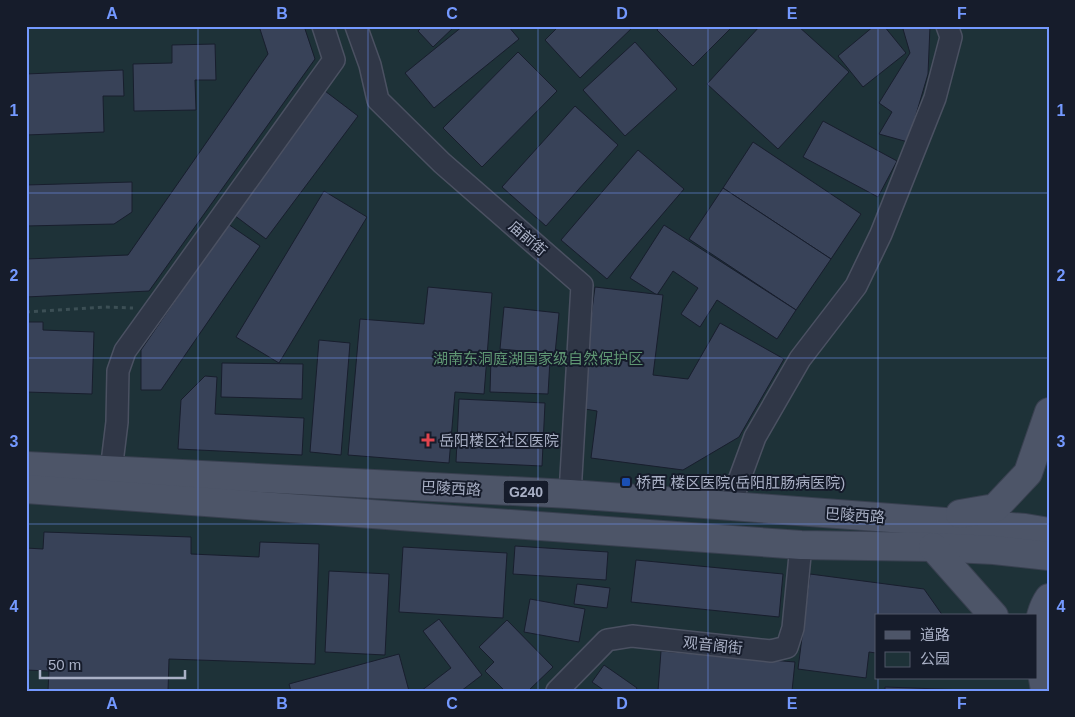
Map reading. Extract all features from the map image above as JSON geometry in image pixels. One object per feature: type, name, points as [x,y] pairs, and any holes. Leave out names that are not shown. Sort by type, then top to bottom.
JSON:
[{"type":"main road","points":[[926,520],[995,508],[1028,473],[1049,412]]},
{"type":"main road","points":[[1049,457],[1049,474]]},
{"type":"main road","name":"巴陵西路","points":[[26,466],[570,494],[1037,530]]},
{"type":"main road","name":"巴陵西路","points":[[26,489],[801,545],[933,547],[994,550],[1049,556]]},
{"type":"main road","points":[[933,547],[992,614]]},
{"type":"main road","points":[[1045,691],[1040,660],[1039,626],[1043,606],[1049,598]]},
{"type":"main road","points":[[1034,680],[1041,691]]},
{"type":"street","points":[[111,470],[117,422],[118,371],[125,351],[334,60],[323,26]]},
{"type":"street","name":"庙前街","points":[[356,26],[370,65],[378,100],[442,163],[582,285],[570,494]]},
{"type":"street","points":[[730,505],[755,437],[800,359],[856,286],[881,234],[935,98],[951,37],[947,26]]},
{"type":"street","name":"观音阁街","points":[[557,691],[606,640],[632,636],[771,651],[787,647],[793,628],[801,545]]},
{"type":"path","points":[[26,312],[105,307],[155,308]]},
{"type":"green space","name":"湖南东洞庭湖国家级自然保护区","points":[[26,26],[1049,26],[1049,691],[26,691]]},
{"type":"building","points":[[259,26],[304,26],[315,59],[149,291],[26,297],[26,259],[128,255],[268,54]]},
{"type":"building","points":[[423,26],[455,26],[433,47],[418,31]]},
{"type":"building","points":[[463,26],[508,26],[519,39],[434,108],[405,73]]},
{"type":"building","points":[[559,26],[634,26],[580,78],[545,40]]},
{"type":"building","points":[[660,26],[733,26],[693,66],[657,30]]},
{"type":"building","points":[[760,26],[798,26],[849,72],[778,149],[707,84]]},
{"type":"building","points":[[874,26],[884,26],[906,53],[863,87],[838,56]]},
{"type":"building","points":[[912,26],[930,26],[928,74],[908,142],[879,134],[892,112],[879,103],[910,53],[903,29]]},
{"type":"building","points":[[635,42],[677,89],[625,136],[583,90]]},
{"type":"building","points":[[215,44],[216,80],[195,80],[196,110],[134,111],[133,64],[172,63],[172,45]]},
{"type":"building","points":[[518,52],[557,91],[482,167],[443,128]]},
{"type":"building","points":[[123,70],[124,96],[103,96],[104,132],[26,135],[26,74]]},
{"type":"building","points":[[325,91],[358,116],[266,239],[234,215]]},
{"type":"building","points":[[575,106],[618,145],[546,226],[502,187]]},
{"type":"building","points":[[823,121],[897,161],[878,197],[803,157]]},
{"type":"building","points":[[753,142],[861,214],[831,259],[723,188]]},
{"type":"building","points":[[638,150],[684,189],[607,279],[561,240]]},
{"type":"building","points":[[132,182],[132,212],[114,224],[26,226],[26,185]]},
{"type":"building","points":[[723,188],[831,259],[796,310],[689,239]]},
{"type":"building","points":[[324,191],[367,217],[279,363],[236,337]]},
{"type":"building","points":[[228,224],[260,246],[161,390],[141,390],[141,350]]},
{"type":"building","points":[[664,225],[796,310],[777,339],[717,300],[700,327],[681,314],[698,288],[673,271],[657,295],[630,278]]},
{"type":"building","points":[[428,287],[492,293],[484,394],[455,392],[449,463],[348,455],[360,319],[424,324]]},
{"type":"building","points":[[595,287],[663,295],[653,375],[688,379],[720,323],[784,359],[739,437],[683,470],[591,458],[597,411],[579,408]]},
{"type":"building","points":[[504,307],[559,313],[555,354],[500,349]]},
{"type":"building","points":[[26,322],[43,322],[43,330],[94,332],[92,394],[26,392]]},
{"type":"building","points":[[319,340],[350,343],[341,455],[310,452]]},
{"type":"building","points":[[491,358],[550,360],[548,394],[490,392]]},
{"type":"building","points":[[222,363],[303,364],[302,399],[221,397]]},
{"type":"building","points":[[205,376],[217,377],[215,414],[304,418],[302,455],[178,449],[181,400]]},
{"type":"building","points":[[459,399],[545,403],[542,466],[456,462]]},
{"type":"building","points":[[44,532],[191,537],[191,554],[259,557],[260,542],[319,544],[315,664],[169,659],[168,691],[48,691],[49,671],[26,670],[26,548],[43,549]]},
{"type":"building","points":[[515,546],[608,552],[606,580],[513,574]]},
{"type":"building","points":[[403,547],[507,553],[503,618],[399,612]]},
{"type":"building","points":[[636,560],[783,574],[779,617],[631,602]]},
{"type":"building","points":[[329,571],[389,574],[385,655],[325,652]]},
{"type":"building","points":[[810,574],[924,589],[942,614],[875,614],[875,653],[869,652],[866,678],[798,669]]},
{"type":"building","points":[[577,584],[610,588],[607,608],[574,604]]},
{"type":"building","points":[[530,599],[585,609],[579,642],[524,632]]},
{"type":"building","points":[[439,619],[482,675],[461,691],[421,691],[451,668],[423,631]]},
{"type":"building","points":[[507,620],[553,667],[528,691],[505,691],[485,671],[494,662],[479,647]]},
{"type":"building","points":[[661,651],[795,662],[792,691],[658,691]]},
{"type":"building","points":[[399,654],[409,691],[291,691],[289,684]]},
{"type":"building","points":[[604,665],[637,688],[635,691],[605,691],[592,682]]},
{"type":"building","points":[[885,687],[966,690],[966,691],[885,691]]},
{"type":"place","name":"岳阳楼区社区医院","points":[[428,440]]},
{"type":"place","name":"桥西 楼区医院(岳阳肛肠病医院)","points":[[626,482]]}]
